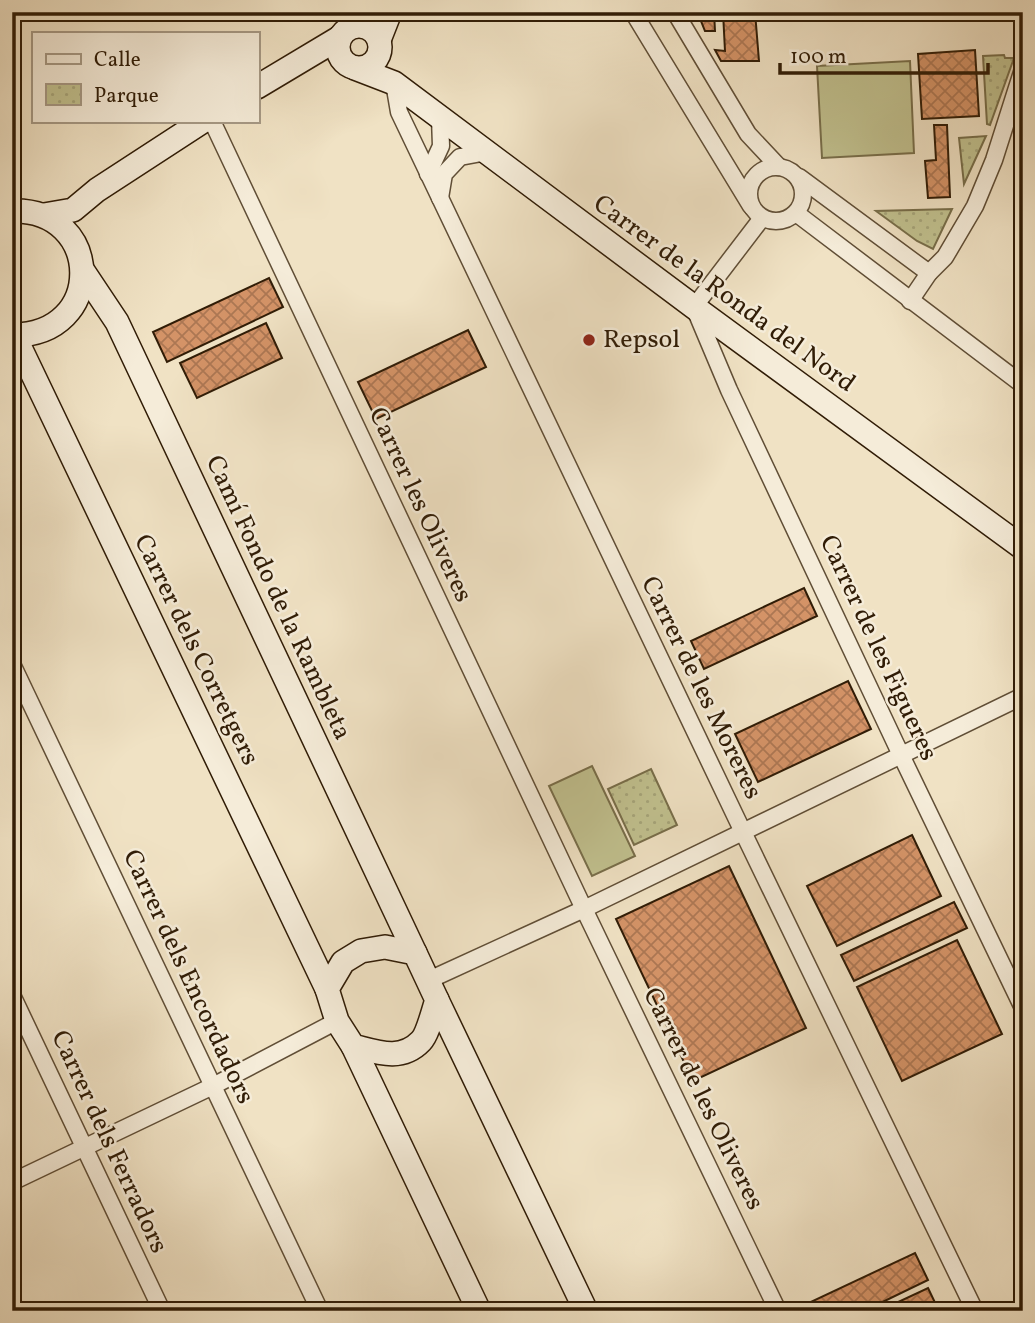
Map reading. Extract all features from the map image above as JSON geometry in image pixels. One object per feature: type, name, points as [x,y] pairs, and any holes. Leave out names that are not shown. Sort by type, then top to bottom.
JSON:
[{"type":"street","points":[[286,70],[370,65],[375,61],[382,29],[403,12]]},
{"type":"street","points":[[633,12],[756,212],[771,222],[789,219],[796,213],[804,199],[801,181],[795,174]]},
{"type":"street","points":[[675,12],[748,134],[779,167]]},
{"type":"street","points":[[259,86],[348,32],[363,26],[382,29]]},
{"type":"street","name":"Carrer de la Ronda del Nord","points":[[382,29],[394,83]]},
{"type":"street","points":[[348,32],[337,46],[341,59],[352,67]]},
{"type":"street","name":"Carrer de la Ronda del Nord","points":[[352,67],[394,83],[1023,548]]},
{"type":"street","points":[[910,301],[929,273],[945,257],[975,206],[1023,69]]},
{"type":"street","name":"Carrer de les Moreres","points":[[394,83],[399,112],[428,174],[975,1311]]},
{"type":"street","points":[[428,174],[441,146],[440,118]]},
{"type":"street","points":[[12,211],[44,215],[73,210],[97,190],[201,122]]},
{"type":"street","name":"Carrer les Oliveres","points":[[212,122],[584,909]]},
{"type":"street","points":[[440,198],[444,174],[460,157],[487,152]]},
{"type":"street","points":[[756,212],[748,197],[749,187],[756,175],[764,169],[786,169],[929,273]]},
{"type":"street","points":[[13,335],[36,333],[56,324],[77,298],[83,223],[97,190]]},
{"type":"street","points":[[694,307],[756,212]]},
{"type":"street","points":[[796,213],[1023,385]]},
{"type":"street","name":"Camí Fondo de la Rambleta","points":[[44,215],[67,232],[117,323],[415,953]]},
{"type":"street","name":"Carrer de les Figueres","points":[[694,307],[729,390],[1023,1008]]},
{"type":"street","name":"Carrer dels Corretgers","points":[[13,335],[327,989]]},
{"type":"street","name":"Carrer dels Encordadors","points":[[12,664],[320,1311]]},
{"type":"street","points":[[353,1046],[388,1055],[406,1051],[422,1040],[433,990],[584,909],[1023,696]]},
{"type":"street","name":"Carrer de les Oliveres","points":[[584,909],[778,1311]]},
{"type":"street","points":[[479,1311],[353,1046],[337,1021],[327,989],[343,962],[361,951],[385,947],[415,953],[586,1311]]},
{"type":"street","name":"Carrer dels Ferradors","points":[[12,995],[162,1311]]},
{"type":"street","points":[[12,1182],[212,1086],[337,1021]]},
{"type":"green space","points":[[1004,55],[1005,58],[1014,58],[990,125],[987,124],[983,56]]},
{"type":"green space","points":[[910,61],[914,153],[822,158],[817,66]]},
{"type":"green space","points":[[986,136],[964,184],[959,138]]},
{"type":"green space","points":[[952,209],[933,249],[917,241],[876,211]]},
{"type":"green space","points":[[592,766],[635,856],[592,876],[549,786]]},
{"type":"green space","points":[[651,769],[677,825],[634,845],[608,789]]},
{"type":"building","points":[[701,12],[714,12],[715,31],[705,31]]},
{"type":"building","points":[[723,12],[755,12],[759,61],[721,61],[715,50],[725,51]]},
{"type":"building","points":[[975,50],[979,116],[922,119],[918,54]]},
{"type":"building","points":[[934,125],[947,125],[950,197],[928,198],[925,161],[936,160]]},
{"type":"building","points":[[269,278],[283,307],[167,362],[153,332]]},
{"type":"building","points":[[266,323],[282,358],[197,398],[180,363]]},
{"type":"building","points":[[468,330],[486,367],[376,419],[358,382]]},
{"type":"building","points":[[804,588],[817,616],[704,669],[691,641]]},
{"type":"building","points":[[848,681],[871,729],[758,782],[735,734]]},
{"type":"building","points":[[912,835],[941,896],[837,946],[807,886]]},
{"type":"building","points":[[729,866],[806,1028],[693,1081],[616,919]]},
{"type":"building","points":[[954,902],[967,928],[854,981],[841,955]]},
{"type":"building","points":[[957,940],[1002,1034],[902,1081],[857,987]]},
{"type":"building","points":[[915,1253],[928,1280],[864,1311],[801,1311],[800,1307]]},
{"type":"building","points":[[928,1288],[939,1311],[879,1311]]},
{"type":"place","name":"Repsol","points":[[589,340]]}]
